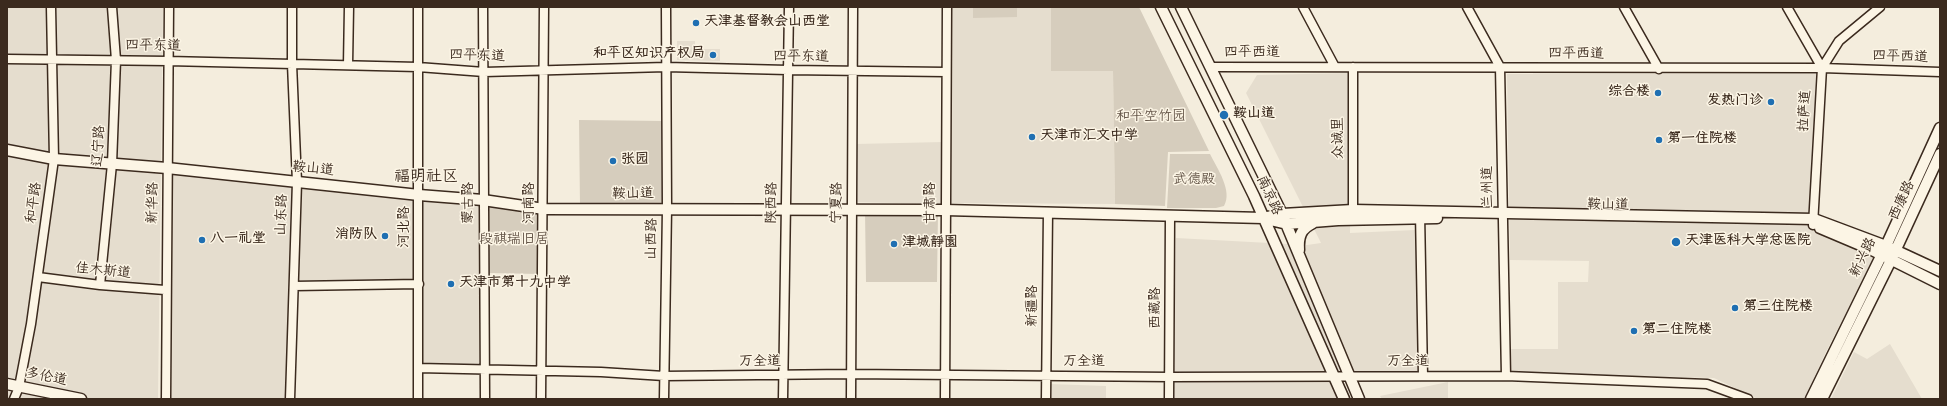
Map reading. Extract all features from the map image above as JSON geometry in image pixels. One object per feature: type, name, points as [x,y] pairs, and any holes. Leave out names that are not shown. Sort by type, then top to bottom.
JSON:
[{"type":"main road","name":"南京路","points":[[1161,7],[1254,196],[1344,399]]},
{"type":"main road","name":"南京路","points":[[1181,7],[1212,67],[1301,257],[1359,399]]},
{"type":"main road","name":"新兴路","points":[[1811,399],[1884,250],[1940,128]]},
{"type":"main road","name":"鞍山道","points":[[7,150],[54,159],[168,168],[419,195],[483,200],[544,209],[945,210],[1048,212],[1170,217],[1283,218],[1318,221],[1420,215],[1503,215],[1813,222],[1884,250],[1896,250],[1940,270]]},
{"type":"main road","name":"西康路","points":[[1822,399],[1896,250],[1940,154]]},
{"type":"main road","points":[[1268,185],[1285,206],[1304,212]]},
{"type":"main road","points":[[1254,196],[1265,208],[1283,218]]},
{"type":"main road","name":"鞍山道","points":[[1283,218],[1304,212],[1353,210],[1420,215]]},
{"type":"main road","points":[[1301,257],[1298,242],[1300,234],[1309,225],[1318,221]]},
{"type":"main road","name":"鞍山道","points":[[1884,250],[1891,260],[1940,284]]},
{"type":"main road","name":"多伦道","points":[[7,384],[81,399]]},
{"type":"street","name":"和平路","points":[[14,399],[19,387],[31,324],[54,159],[51,7]]},
{"type":"street","name":"辽宁路","points":[[100,285],[112,164],[116,60],[112,7]]},
{"type":"street","name":"新华路","points":[[166,399],[165,290],[168,168],[169,7]]},
{"type":"street","name":"山东路","points":[[290,399],[297,182],[292,64],[292,7]]},
{"type":"street","points":[[348,65],[349,7]]},
{"type":"street","name":"河北路","points":[[418,7],[418,399]]},
{"type":"street","name":"蒙古路","points":[[483,7],[485,399]]},
{"type":"street","name":"河南路","points":[[541,399],[544,209],[544,7]]},
{"type":"street","name":"山西路","points":[[664,399],[667,209],[666,7]]},
{"type":"street","name":"陕西路","points":[[783,399],[789,7]]},
{"type":"street","name":"宁夏路","points":[[851,399],[850,209],[853,141],[853,7]]},
{"type":"street","name":"甘肃路","points":[[945,399],[947,7]]},
{"type":"street","points":[[1303,7],[1335,67]]},
{"type":"street","name":"兰州道","points":[[1467,7],[1500,67],[1506,376]]},
{"type":"street","points":[[1624,7],[1659,69]]},
{"type":"street","points":[[1787,7],[1822,68],[1839,41],[1880,7]]},
{"type":"street","name":"四平东道","points":[[7,59],[168,60],[418,67],[484,72],[666,67],[946,72]]},
{"type":"street","name":"四平西道","points":[[1212,67],[1500,67],[1659,69],[1822,68],[1940,72]]},
{"type":"street","name":"众诚里","points":[[1353,67],[1353,210]]},
{"type":"street","name":"拉萨道","points":[[1813,222],[1822,68]]},
{"type":"street","name":"新疆路","points":[[1046,399],[1048,212]]},
{"type":"street","points":[[1420,215],[1423,376]]},
{"type":"street","name":"西藏路","points":[[1169,399],[1170,217]]},
{"type":"street","name":"佳木斯道","points":[[38,277],[100,285],[165,290]]},
{"type":"street","points":[[294,286],[419,284]]},
{"type":"street","name":"万全道","points":[[418,368],[664,376],[783,376],[850,374],[1170,377],[1506,376],[1707,384],[1748,399]]},
{"type":"shaded area","points":[[7,7],[163,7],[158,399],[7,399]]},
{"type":"shaded area","name":"天津市汇文中学","points":[[950,7],[1051,7],[1051,71],[1113,71],[1115,204],[951,203]]},
{"type":"shaded area","points":[[677,41],[695,41],[695,49],[720,49],[720,61],[677,60]]},
{"type":"shaded area","points":[[1351,73],[1350,233],[1415,230],[1425,373],[1330,373],[1341,399],[1173,399],[1176,238],[1307,245],[1321,243],[1246,93],[1257,75]]},
{"type":"shaded area","name":"天津医科大学总医院","points":[[1507,74],[1816,74],[1811,227],[1875,256],[1804,399],[1758,399],[1714,378],[1511,373],[1511,349],[1558,349],[1558,282],[1588,282],[1589,261],[1510,260]]},
{"type":"shaded area","points":[[943,142],[942,204],[854,202],[856,144]]},
{"type":"shaded area","points":[[169,171],[418,198],[419,286],[293,288],[290,399],[166,399]]},
{"type":"shaded area","name":"天津市第十九中学","points":[[423,199],[480,204],[479,366],[423,365]]},
{"type":"shaded area","points":[[1890,344],[1922,399],[1831,399],[1854,352],[1867,359]]},
{"type":"shaded area","points":[[1448,382],[1448,399],[1382,399],[1380,396]]},
{"type":"shaded area","points":[[1050,384],[1106,386],[1106,399],[1050,399]]},
{"type":"green space","points":[[973,7],[1017,7],[1017,17],[973,18]]},
{"type":"green space","name":"和平空竹园","points":[[1051,7],[1139,7],[1209,151],[1168,152],[1165,206],[1115,204],[1113,71],[1051,71]]},
{"type":"green space","name":"张园","points":[[579,120],[664,121],[664,206],[580,206]]},
{"type":"green space","name":"武德殿","points":[[1170,154],[1210,154],[1223,180],[1227,194],[1224,206],[1216,208],[1167,208]]},
{"type":"green space","name":"段祺瑞旧居","points":[[487,202],[541,208],[539,274],[487,273]]},
{"type":"green space","points":[[865,211],[938,212],[937,282],[866,282]]},
{"type":"place","name":"天津基督教会山西堂","points":[[696,23]]},
{"type":"place","name":"和平区知识产权局","points":[[713,55]]},
{"type":"place","name":"综合楼","points":[[1658,93]]},
{"type":"place","name":"发热门诊","points":[[1771,102]]},
{"type":"place","name":"鞍山道","points":[[1224,115]]},
{"type":"place","name":"天津市汇文中学","points":[[1032,137]]},
{"type":"place","name":"第一住院楼","points":[[1659,140]]},
{"type":"place","name":"张园","points":[[613,161]]},
{"type":"place","name":"消防队","points":[[385,236]]},
{"type":"place","name":"八一礼堂","points":[[202,240]]},
{"type":"place","name":"天津医科大学总医院","points":[[1676,242]]},
{"type":"place","name":"津城靜園","points":[[894,244]]},
{"type":"place","name":"天津市第十九中学","points":[[451,284]]},
{"type":"place","name":"第三住院楼","points":[[1735,308]]},
{"type":"place","name":"第二住院楼","points":[[1634,331]]},
{"type":"district","name":"福明社区","points":[[426,178]]}]
